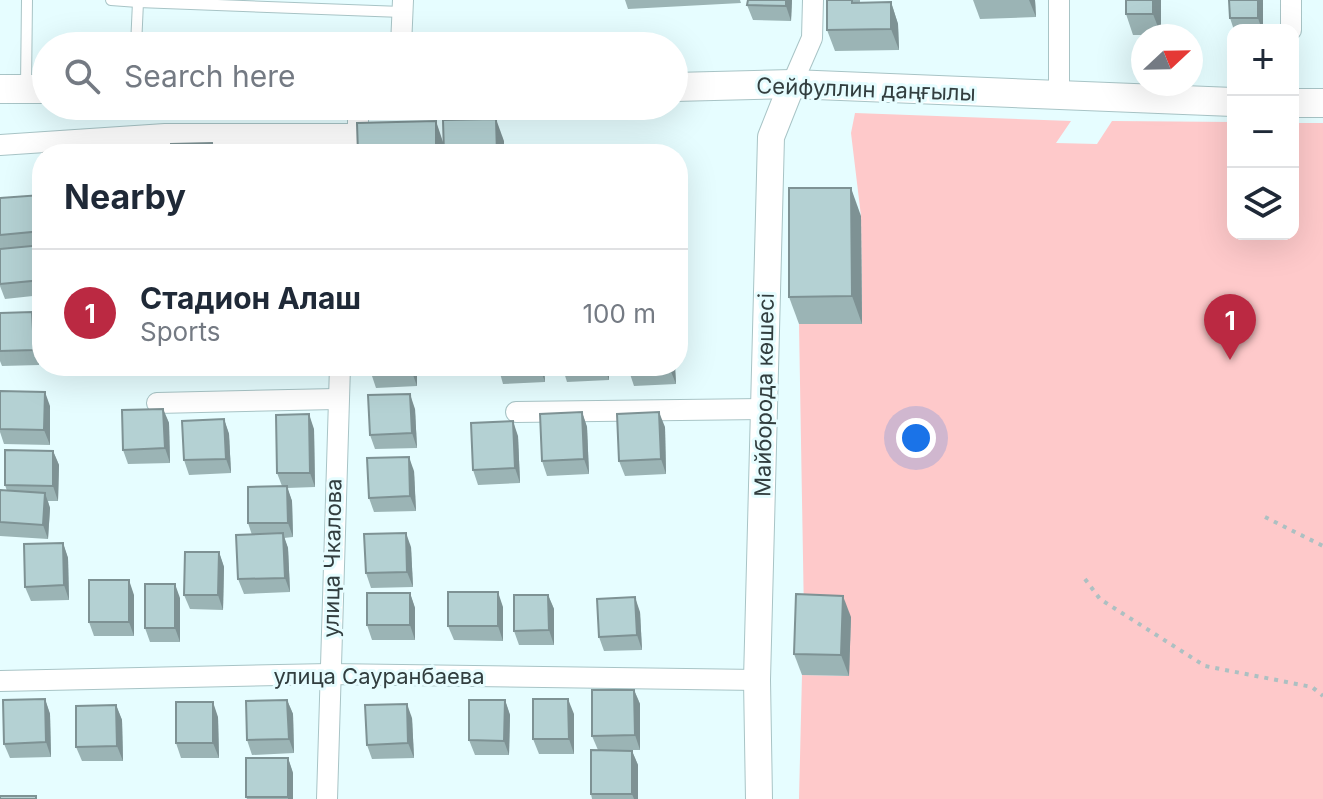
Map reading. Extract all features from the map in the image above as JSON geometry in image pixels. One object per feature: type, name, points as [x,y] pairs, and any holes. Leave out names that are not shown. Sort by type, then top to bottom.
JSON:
[{"type":"main road","name":"Сейфуллин даңғылы","points":[[688,87],[792,84],[1227,102]]},
{"type":"main road","points":[[1299,103],[1323,103]]},
{"type":"street","name":"Майборода көшесі","points":[[759,799],[757,680],[771,137],[812,38],[813,0]]},
{"type":"street","points":[[1059,0],[1059,97]]},
{"type":"street","points":[[1291,0],[1291,24]]},
{"type":"street","points":[[402,32],[403,6]]},
{"type":"street","points":[[0,145],[165,134],[358,144],[358,120]]},
{"type":"street","name":"улица Чкалова","points":[[327,799],[339,376]]},
{"type":"street","points":[[157,403],[336,399]]},
{"type":"street","points":[[516,412],[762,409]]},
{"type":"street","name":"улица Сауранбаева","points":[[0,681],[329,674],[757,680]]},
{"type":"lane","points":[[24,89],[27,0]]},
{"type":"lane","points":[[111,0],[403,6]]},
{"type":"lane","points":[[137,32],[138,2]]},
{"type":"path","points":[[1265,517],[1323,546]]},
{"type":"path","points":[[1085,579],[1100,599],[1205,666],[1312,687],[1323,696]]},
{"type":"shaded area","points":[[855,113],[1071,121],[1056,143],[1097,144],[1112,121],[1227,122],[1227,240],[1299,240],[1299,123],[1323,123],[1323,799],[799,799],[802,675],[849,676],[804,616],[799,324],[862,324],[861,216],[851,133]]},
{"type":"building","points":[[748,0],[786,0],[786,6],[747,5]]},
{"type":"building","points":[[827,0],[891,2],[891,29],[827,30]]},
{"type":"building","points":[[1126,0],[1153,0],[1153,14],[1126,14]]},
{"type":"building","points":[[1229,0],[1258,0],[1258,18],[1230,18]]},
{"type":"building","points":[[443,120],[496,120],[497,144],[444,144]]},
{"type":"building","points":[[436,121],[436,144],[358,144],[357,123]]},
{"type":"building","points":[[789,188],[851,188],[852,296],[789,297]]},
{"type":"building","points":[[32,196],[32,232],[0,235],[0,198]]},
{"type":"building","points":[[32,246],[32,281],[0,284],[0,249]]},
{"type":"building","points":[[32,312],[32,350],[0,351],[0,313]]},
{"type":"building","points":[[0,391],[45,392],[44,430],[0,429]]},
{"type":"building","points":[[410,394],[412,433],[370,435],[368,395]]},
{"type":"building","points":[[163,409],[165,448],[123,450],[122,410]]},
{"type":"building","points":[[582,412],[584,459],[542,461],[540,414]]},
{"type":"building","points":[[659,412],[661,459],[619,461],[617,414]]},
{"type":"building","points":[[309,414],[310,473],[277,473],[276,415]]},
{"type":"building","points":[[224,419],[226,459],[184,460],[182,421]]},
{"type":"building","points":[[513,421],[515,468],[473,470],[471,423]]},
{"type":"building","points":[[5,450],[53,451],[53,486],[5,485]]},
{"type":"building","points":[[409,457],[410,496],[369,498],[367,458]]},
{"type":"building","points":[[287,486],[288,523],[248,523],[248,487]]},
{"type":"building","points":[[0,490],[45,493],[43,525],[0,522]]},
{"type":"building","points":[[283,533],[285,578],[238,579],[236,535]]},
{"type":"building","points":[[406,533],[407,572],[366,573],[364,534]]},
{"type":"building","points":[[63,543],[64,585],[25,587],[24,544]]},
{"type":"building","points":[[185,552],[219,552],[218,595],[184,595]]},
{"type":"building","points":[[89,580],[129,580],[129,622],[89,622]]},
{"type":"building","points":[[145,584],[175,584],[175,628],[145,628]]},
{"type":"building","points":[[448,592],[498,592],[498,626],[448,626]]},
{"type":"building","points":[[367,593],[410,593],[410,625],[367,625]]},
{"type":"building","points":[[796,594],[843,596],[841,655],[794,654]]},
{"type":"building","points":[[514,595],[548,595],[549,630],[514,631]]},
{"type":"building","points":[[635,597],[637,635],[599,637],[597,599]]},
{"type":"building","points":[[592,690],[634,690],[635,735],[592,736]]},
{"type":"building","points":[[45,699],[46,742],[4,744],[3,700]]},
{"type":"building","points":[[533,699],[568,699],[569,739],[533,739]]},
{"type":"building","points":[[287,700],[289,739],[247,740],[246,701]]},
{"type":"building","points":[[469,700],[505,700],[504,741],[469,740]]},
{"type":"building","points":[[176,702],[213,702],[213,743],[176,743]]},
{"type":"building","points":[[407,704],[408,743],[367,745],[365,705]]},
{"type":"building","points":[[116,705],[117,746],[76,747],[76,706]]},
{"type":"building","points":[[591,750],[632,751],[632,794],[591,794]]},
{"type":"building","points":[[246,758],[288,758],[288,797],[246,797]]},
{"type":"building","points":[[0,796],[36,796],[36,799],[0,799]]},
{"type":"place","name":"Стадион Алаш","points":[[1230,360]]}]
